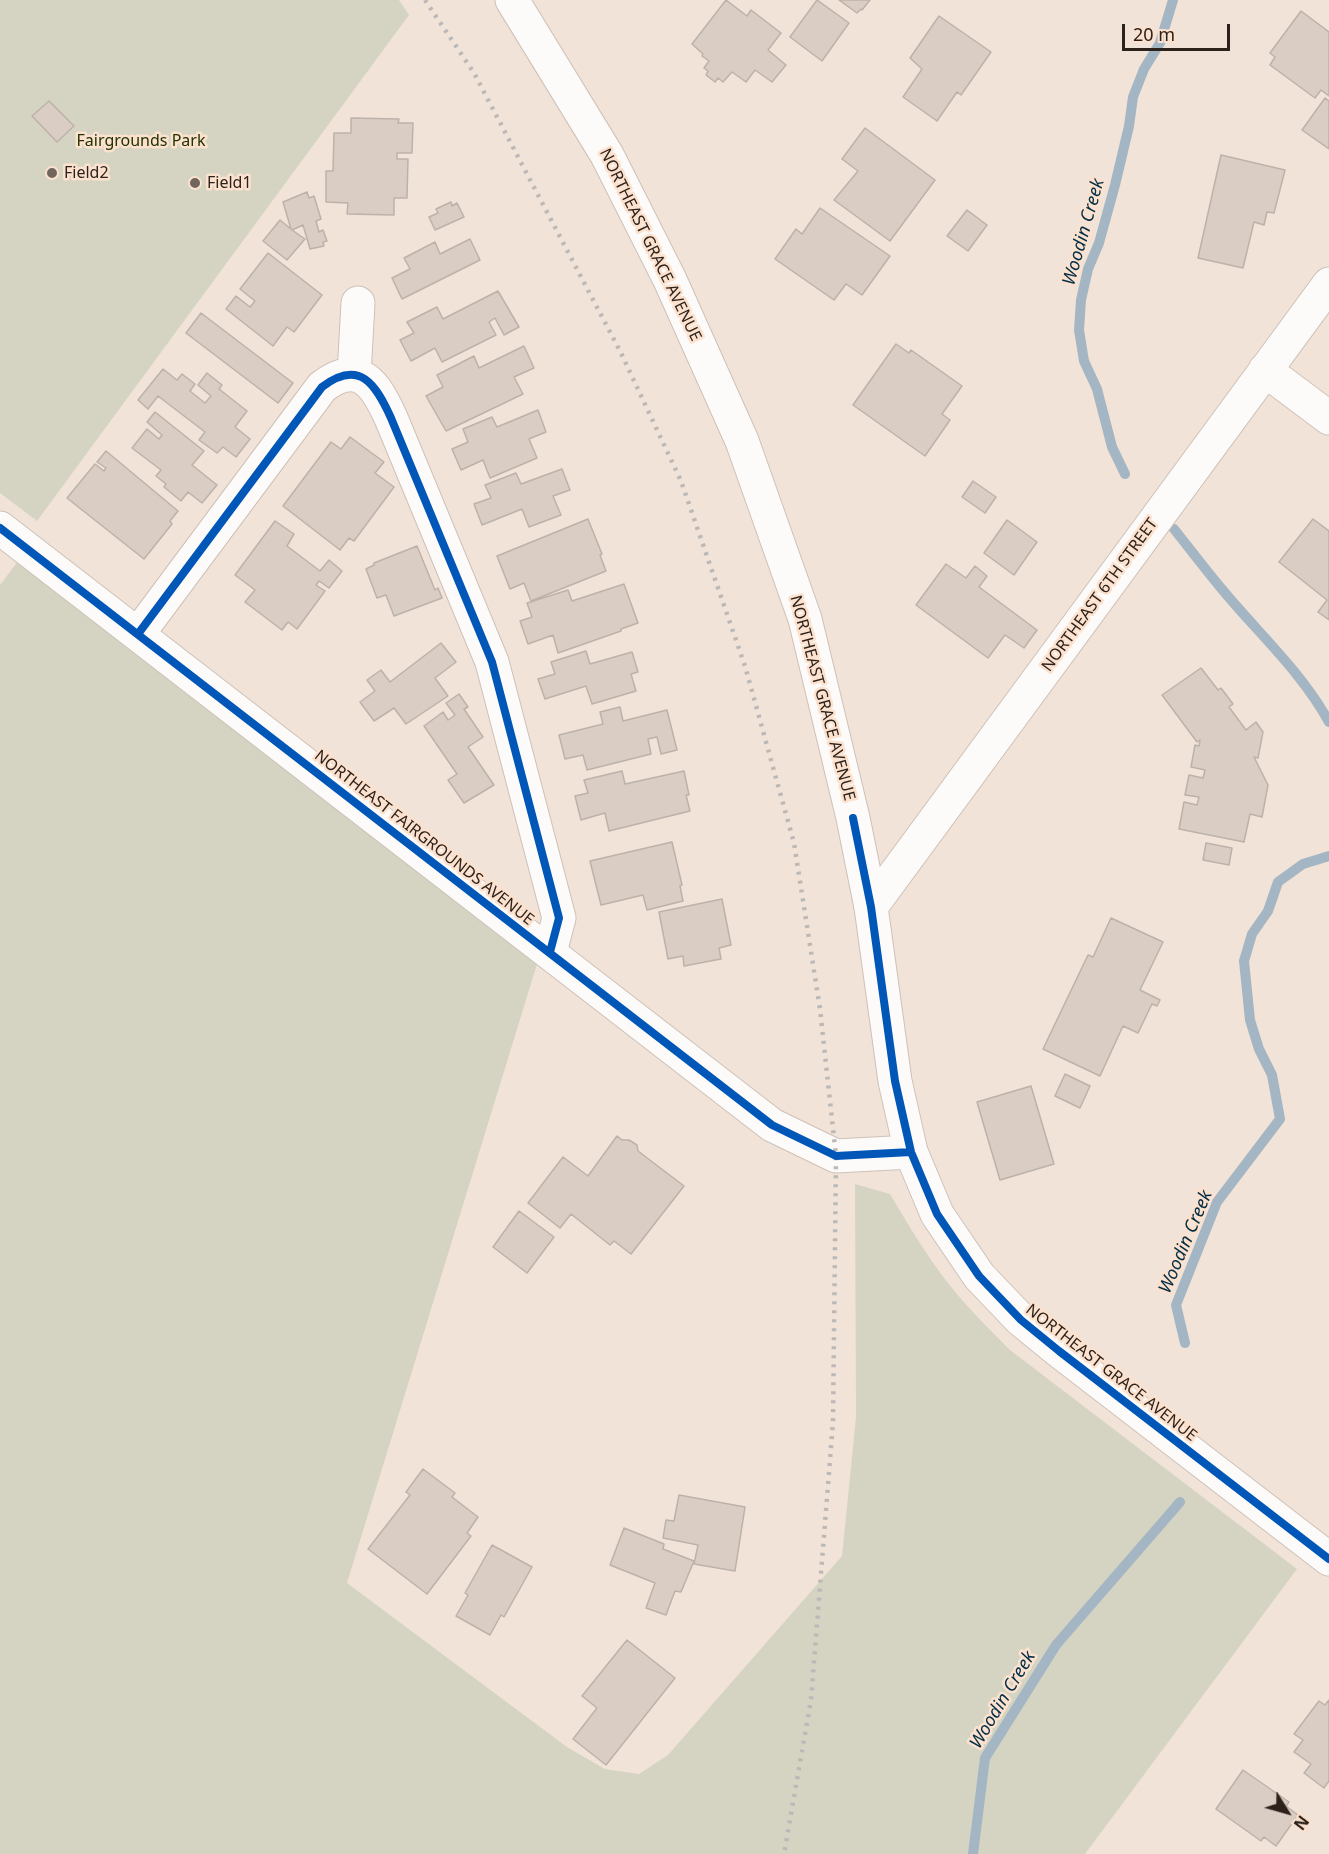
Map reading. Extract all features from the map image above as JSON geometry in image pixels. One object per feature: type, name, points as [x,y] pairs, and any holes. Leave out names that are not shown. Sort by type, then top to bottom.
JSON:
[{"type":"street","name":"NORTHEAST GRACE AVENUE","points":[[512,0],[607,155],[670,280],[742,441],[805,619],[853,818],[871,907],[895,1081],[911,1152],[937,1214],[979,1276],[1021,1320],[1059,1352],[1329,1559]]},
{"type":"street","name":"NORTHEAST 6TH STREET","points":[[871,907],[1329,284]]},
{"type":"street","points":[[354,375],[358,303]]},
{"type":"street","points":[[1265,370],[1329,418]]},
{"type":"street","points":[[138,634],[322,387],[342,376],[354,375],[365,378],[376,387],[382,398],[492,662],[559,918],[550,952]]},
{"type":"street","name":"NORTHEAST FAIRGROUNDS AVENUE","points":[[0,528],[772,1125],[837,1156],[911,1152]]},
{"type":"green space","name":"Fairgrounds Park","points":[[0,0],[399,0],[409,15],[37,521],[0,493]]},
{"type":"green space","points":[[18,561],[537,964],[347,1583],[567,1747],[605,1769],[639,1774],[668,1755],[842,1556],[856,1417],[855,1184],[890,1194],[948,1283],[1010,1350],[1297,1569],[1085,1854],[0,1854],[0,585]]},
{"type":"building","points":[[726,0],[747,16],[751,10],[781,33],[768,50],[786,65],[772,82],[755,70],[746,82],[732,72],[723,82],[718,78],[715,82],[706,75],[708,71],[704,68],[709,61],[692,44]]},
{"type":"building","points":[[817,0],[849,23],[822,61],[790,37]]},
{"type":"building","points":[[839,0],[870,0],[857,13]]},
{"type":"building","points":[[1301,11],[1329,32],[1329,96],[1321,90],[1315,98],[1270,65],[1275,57],[1270,53]]},
{"type":"building","points":[[939,16],[991,52],[961,95],[957,92],[937,121],[903,97],[922,69],[910,58]]},
{"type":"building","points":[[1325,98],[1329,101],[1329,149],[1302,130]]},
{"type":"building","points":[[49,101],[74,126],[57,142],[32,116]]},
{"type":"building","points":[[351,118],[399,119],[398,123],[413,123],[412,153],[397,153],[397,159],[408,159],[407,198],[394,198],[394,215],[347,214],[348,203],[326,202],[326,171],[333,171],[334,133],[351,133]]},
{"type":"building","points":[[865,128],[935,180],[890,241],[834,200],[858,171],[842,159]]},
{"type":"building","points":[[1221,155],[1285,170],[1274,213],[1267,212],[1264,225],[1254,222],[1243,268],[1198,258]]},
{"type":"building","points":[[307,192],[309,198],[314,196],[321,219],[316,221],[319,232],[323,230],[327,241],[323,242],[324,246],[310,249],[303,225],[292,230],[305,239],[287,260],[263,241],[280,220],[291,229],[283,202]]},
{"type":"building","points":[[451,202],[452,206],[457,203],[464,217],[435,230],[429,217],[438,213],[436,209]]},
{"type":"building","points":[[820,208],[890,256],[862,295],[846,284],[834,300],[775,259],[796,229],[802,234]]},
{"type":"building","points":[[967,210],[987,225],[968,251],[947,236]]},
{"type":"building","points":[[470,239],[480,260],[402,299],[392,278],[410,269],[404,258],[435,242],[440,254]]},
{"type":"building","points":[[268,253],[322,295],[294,332],[287,327],[273,346],[226,309],[236,296],[250,307],[255,301],[240,289]]},
{"type":"building","points":[[498,291],[519,327],[504,335],[495,318],[489,322],[496,335],[442,362],[435,348],[411,361],[400,340],[414,333],[407,322],[437,307],[443,319]]},
{"type":"building","points":[[201,313],[293,383],[278,403],[186,333]]},
{"type":"building","points":[[896,344],[909,353],[911,350],[962,386],[942,414],[950,420],[925,456],[853,405]]},
{"type":"building","points":[[524,346],[534,368],[514,377],[523,394],[446,431],[426,396],[443,387],[437,375],[474,356],[479,368]]},
{"type":"building","points":[[163,369],[177,380],[182,374],[195,384],[190,391],[205,403],[211,396],[198,385],[207,373],[222,385],[219,389],[247,411],[235,427],[250,439],[236,457],[223,447],[217,453],[199,440],[205,432],[158,396],[148,409],[138,400]]},
{"type":"building","points":[[538,410],[546,432],[529,439],[537,458],[490,478],[483,460],[461,470],[452,449],[468,442],[463,429],[492,417],[497,427]]},
{"type":"building","points":[[155,412],[204,451],[192,465],[217,485],[202,503],[188,492],[181,501],[164,487],[166,484],[156,476],[161,470],[132,448],[147,429],[159,439],[162,435],[147,422]]},
{"type":"building","points":[[350,437],[384,462],[375,473],[394,487],[354,541],[349,538],[340,550],[283,506],[331,442],[341,449]]},
{"type":"building","points":[[106,451],[178,511],[170,521],[172,524],[144,559],[67,498],[95,464],[104,471],[106,468],[97,462]]},
{"type":"building","points":[[562,469],[570,490],[553,496],[561,515],[529,527],[522,509],[482,525],[474,504],[491,498],[485,485],[516,473],[521,484]]},
{"type":"building","points":[[973,481],[996,497],[985,513],[962,497]]},
{"type":"building","points":[[588,519],[606,571],[531,601],[524,583],[510,589],[497,556]]},
{"type":"building","points":[[1313,519],[1329,531],[1329,620],[1318,612],[1327,600],[1279,562]]},
{"type":"building","points":[[1007,520],[1037,542],[1014,575],[984,553]]},
{"type":"building","points":[[275,521],[294,534],[287,546],[320,571],[329,560],[342,571],[329,588],[319,581],[316,585],[325,591],[297,629],[288,622],[282,630],[245,602],[255,590],[235,575]]},
{"type":"building","points":[[417,546],[435,590],[438,588],[442,598],[394,616],[386,595],[377,598],[366,569],[374,563]]},
{"type":"building","points":[[946,564],[966,578],[975,566],[987,576],[979,587],[1037,630],[1024,648],[1005,635],[988,658],[916,605]]},
{"type":"building","points":[[624,584],[638,623],[558,653],[553,635],[528,644],[520,621],[532,617],[527,603],[568,590],[572,601]]},
{"type":"building","points":[[441,643],[456,662],[435,678],[448,696],[406,724],[394,708],[374,721],[360,702],[375,691],[367,680],[381,670],[390,682]]},
{"type":"building","points":[[586,651],[590,664],[632,652],[638,672],[631,674],[636,691],[592,704],[586,686],[545,699],[538,679],[555,674],[551,662]]},
{"type":"building","points":[[1201,668],[1218,690],[1221,688],[1233,704],[1229,707],[1246,730],[1256,722],[1263,732],[1258,758],[1254,757],[1268,785],[1262,817],[1250,814],[1244,842],[1179,829],[1184,802],[1197,805],[1199,797],[1185,795],[1189,775],[1203,778],[1205,770],[1191,767],[1195,745],[1199,746],[1200,740],[1197,742],[1162,695]]},
{"type":"building","points":[[459,694],[468,707],[464,709],[483,737],[468,747],[494,785],[464,803],[448,780],[457,774],[424,726],[443,712],[448,720],[455,715],[446,703]]},
{"type":"building","points":[[620,707],[623,721],[667,710],[677,750],[661,754],[657,737],[648,739],[651,754],[587,770],[583,755],[565,759],[559,735],[603,724],[600,712]]},
{"type":"building","points":[[622,771],[625,784],[684,771],[690,811],[609,831],[605,813],[581,820],[575,796],[588,793],[584,780]]},
{"type":"building","points":[[672,842],[682,885],[680,886],[683,901],[647,910],[643,895],[601,905],[590,861]]},
{"type":"building","points":[[1206,843],[1232,848],[1229,865],[1203,860]]},
{"type":"building","points":[[722,899],[731,945],[719,948],[721,959],[684,966],[683,956],[668,959],[659,912]]},
{"type":"building","points":[[1111,918],[1163,942],[1140,990],[1160,1000],[1157,1006],[1152,1004],[1138,1033],[1123,1026],[1100,1076],[1043,1049],[1088,955],[1093,957]]},
{"type":"building","points":[[1065,1074],[1090,1086],[1080,1108],[1055,1096]]},
{"type":"building","points":[[1031,1086],[1054,1164],[1000,1180],[977,1102]]},
{"type":"building","points":[[617,1136],[637,1145],[638,1151],[684,1186],[631,1254],[614,1241],[610,1245],[571,1214],[560,1228],[528,1203],[563,1157],[588,1176]]},
{"type":"building","points":[[519,1211],[554,1237],[527,1273],[493,1247]]},
{"type":"building","points":[[423,1469],[455,1493],[452,1497],[478,1517],[467,1533],[471,1536],[427,1594],[368,1549],[410,1495],[406,1492]]},
{"type":"building","points":[[679,1495],[745,1507],[735,1571],[694,1564],[698,1545],[663,1538],[666,1520],[674,1521]]},
{"type":"building","points":[[624,1528],[664,1544],[663,1549],[694,1561],[681,1592],[675,1591],[666,1615],[646,1608],[655,1583],[610,1565]]},
{"type":"building","points":[[492,1545],[532,1567],[504,1617],[501,1615],[490,1635],[456,1616],[468,1595],[465,1593]]},
{"type":"building","points":[[627,1640],[675,1678],[606,1765],[573,1739],[597,1708],[582,1696]]},
{"type":"building","points":[[1329,1700],[1329,1781],[1324,1788],[1304,1773],[1311,1764],[1294,1752],[1303,1740],[1294,1734],[1319,1701],[1325,1705]]},
{"type":"building","points":[[1243,1770],[1289,1802],[1286,1806],[1298,1815],[1276,1846],[1264,1837],[1261,1841],[1216,1809]]},
{"type":"waterway","name":"Woodin Creek","points":[[1125,474],[1112,447],[1097,389],[1084,361],[1079,330],[1081,300],[1088,269],[1099,243],[1115,185],[1129,126],[1133,97],[1144,69],[1160,43],[1173,0]]},
{"type":"waterway","name":"Woodin Creek","points":[[1174,529],[1221,588],[1292,669],[1318,703],[1329,722]]},
{"type":"waterway","name":"Woodin Creek","points":[[1185,1343],[1176,1305],[1217,1202],[1280,1119],[1272,1075],[1259,1049],[1250,1020],[1244,961],[1252,934],[1268,911],[1278,882],[1303,864],[1329,856]]},
{"type":"waterway","name":"Woodin Creek","points":[[973,1854],[985,1758],[1056,1645],[1180,1502]]},
{"type":"railway","points":[[425,0],[474,73],[621,353],[681,481],[745,666],[794,843],[820,1009],[836,1156],[833,1422],[811,1700],[784,1854]]},
{"type":"cycle path","points":[[138,634],[322,387],[347,375],[357,375],[365,379],[373,386],[391,418],[492,662],[559,918],[550,952]]},
{"type":"cycle path","points":[[0,528],[772,1125],[836,1156],[911,1152]]},
{"type":"cycle path","points":[[853,818],[871,907],[895,1081],[911,1152],[937,1214],[979,1276],[1021,1320],[1329,1559]]},
{"type":"place","name":"Field2","points":[[52,173]]},
{"type":"place","name":"Field1","points":[[195,183]]}]
